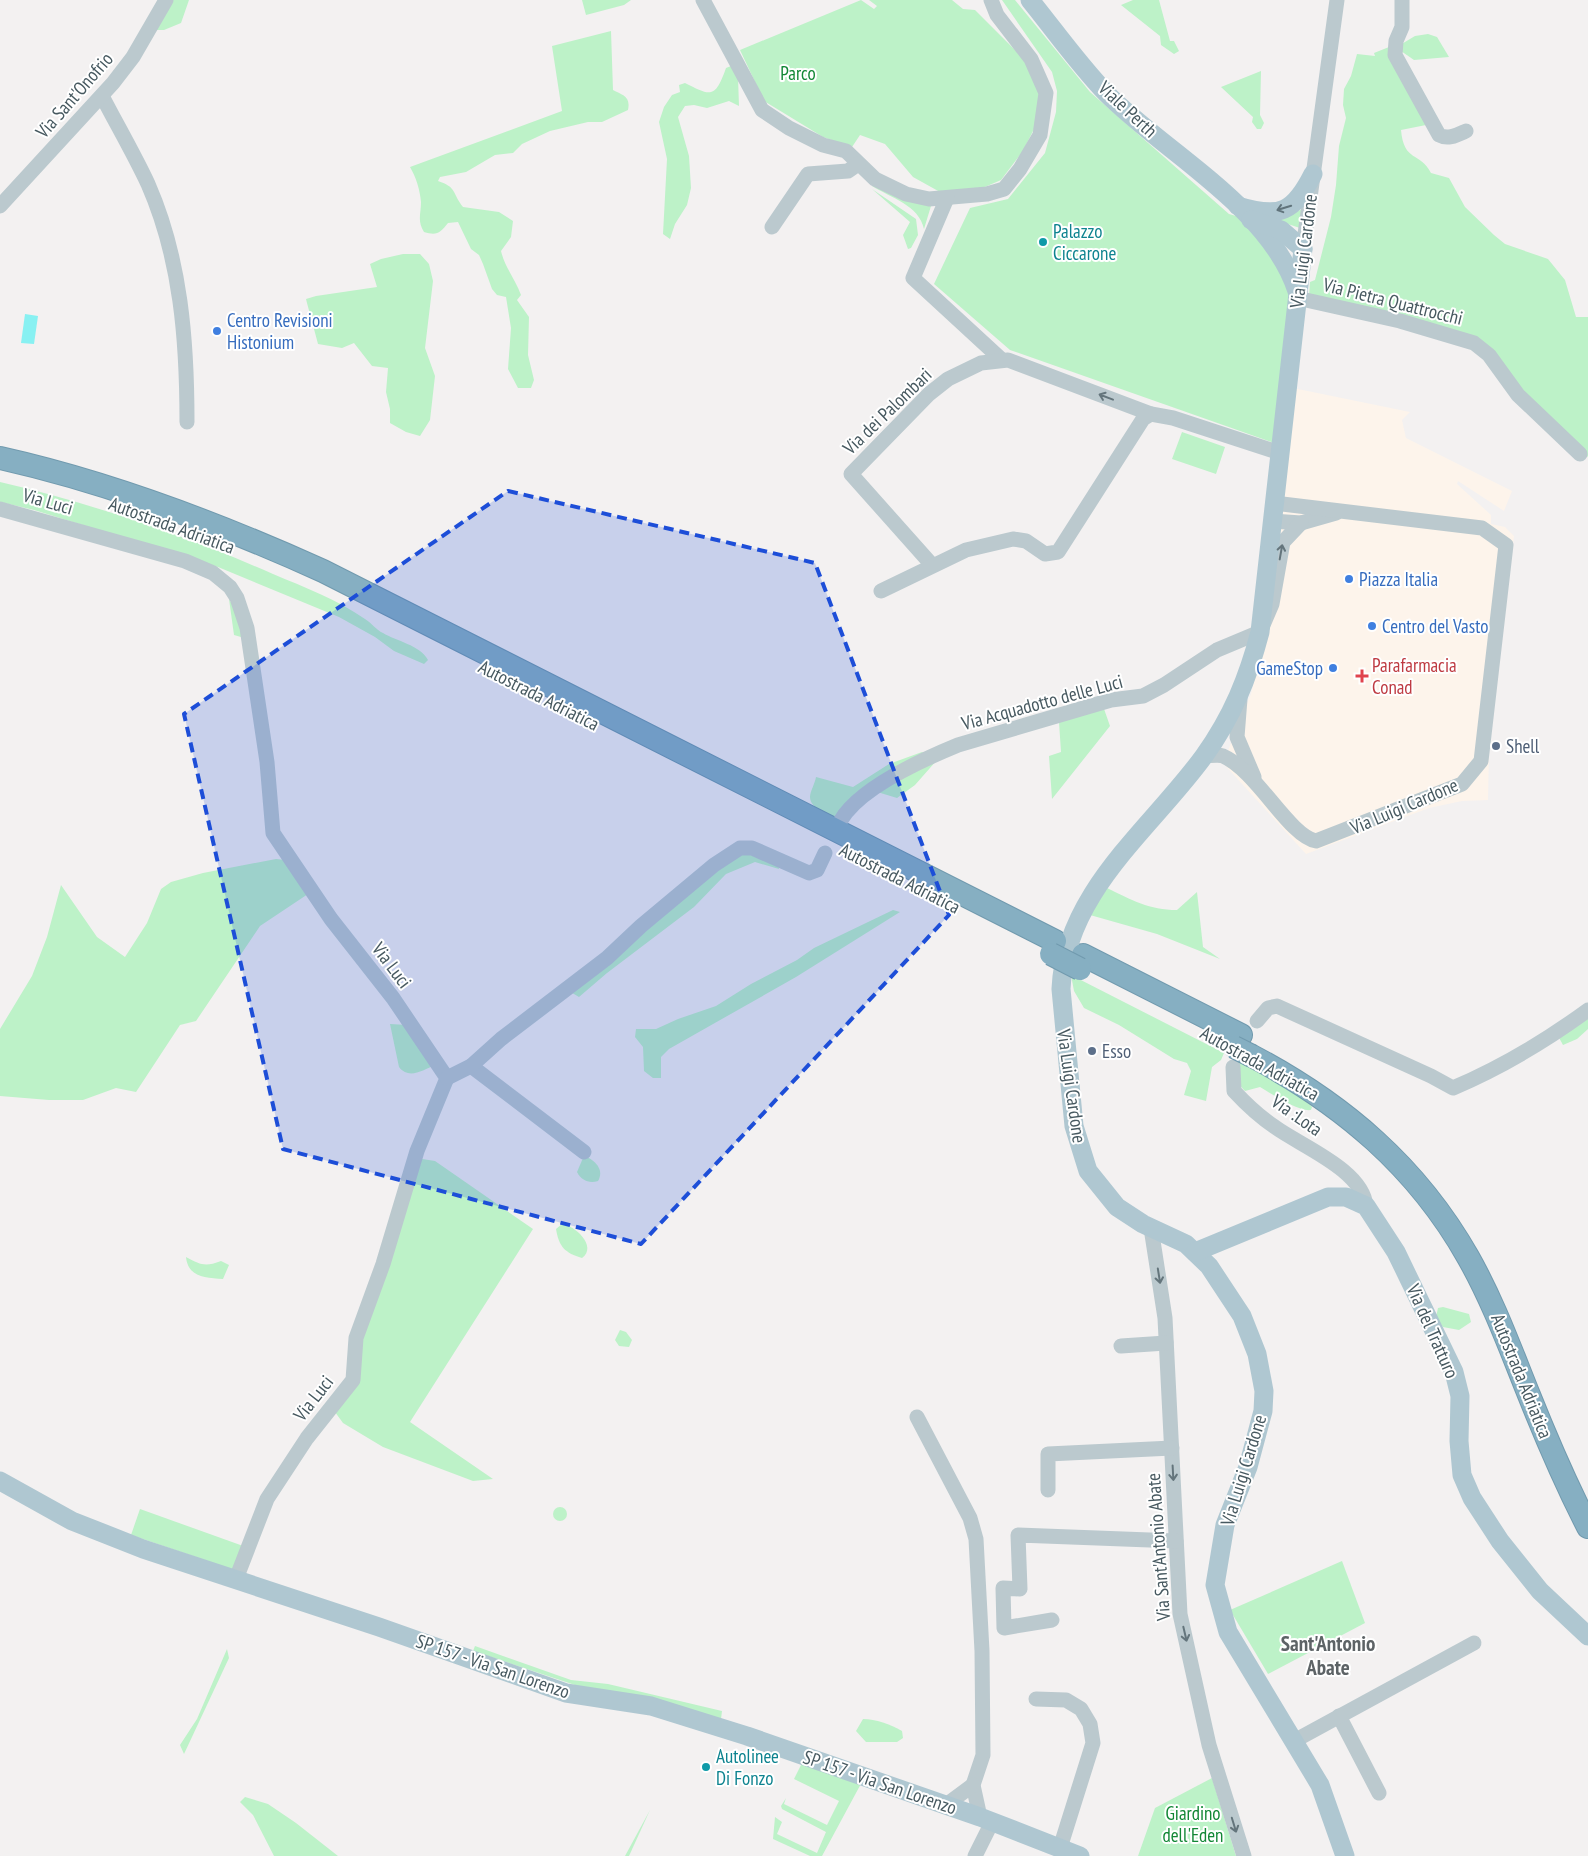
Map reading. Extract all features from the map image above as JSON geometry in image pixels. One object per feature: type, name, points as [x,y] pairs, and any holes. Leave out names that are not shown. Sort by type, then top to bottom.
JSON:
[{"type":"highway","name":"Autostrada Adriatica","points":[[0,458],[74,477],[162,504],[234,532],[323,571],[1053,948]]},
{"type":"highway","name":"Autostrada Adriatica","points":[[0,472],[79,493],[154,516],[289,570],[1332,1087],[1372,1118],[1406,1149],[1443,1192],[1485,1259],[1548,1442],[1588,1527]]},
{"type":"highway","name":"Autostrada Adriatica","points":[[1510,1329],[1588,1498]]},
{"type":"main road","name":"Viale Perth","points":[[1034,1],[1107,93],[1244,213],[1270,242],[1291,272],[1297,295]]},
{"type":"main road","name":"Viale Perth","points":[[1244,213],[1261,213],[1293,205],[1302,196],[1313,174]]},
{"type":"main road","name":"Viale Perth","points":[[1244,213],[1281,230],[1303,249]]},
{"type":"main road","name":"Viale Perth","points":[[1270,242],[1294,250],[1303,249]]},
{"type":"main road","name":"Via Luigi Cardone","points":[[1303,249],[1260,632],[1240,697],[1204,756],[1138,833],[1104,878],[1077,921],[1062,972],[1061,989],[1073,1117],[1080,1150],[1088,1171],[1117,1207],[1151,1228],[1174,1237],[1195,1252],[1217,1276],[1242,1316],[1257,1354],[1264,1391],[1262,1411],[1248,1467],[1226,1525],[1218,1559],[1216,1592],[1228,1632],[1320,1785],[1346,1856]]},
{"type":"main road","points":[[1195,1252],[1328,1197],[1340,1196],[1366,1206]]},
{"type":"main road","name":"Via del Tratturo","points":[[1366,1206],[1396,1252],[1454,1372],[1460,1396],[1459,1442],[1462,1475],[1472,1498],[1500,1541],[1540,1591],[1588,1636]]},
{"type":"main road","name":"SP 157 - Via San Lorenzo","points":[[0,1482],[72,1521],[144,1549],[379,1627],[566,1693],[651,1706],[747,1736],[986,1819],[1080,1856]]},
{"type":"street","points":[[152,0],[154,19]]},
{"type":"street","name":"Via Sant'Onofrio","points":[[0,206],[102,96],[133,57],[166,0]]},
{"type":"street","points":[[704,0],[762,110],[790,128],[823,145],[846,151],[874,179],[906,194],[929,199],[987,194],[1004,189],[1020,169],[1040,135],[1046,92],[1030,59],[997,15],[991,0]]},
{"type":"street","name":"Via Luigi Cardone","points":[[1303,249],[1338,0]]},
{"type":"street","points":[[1402,0],[1402,27],[1396,41],[1395,55],[1439,135],[1444,138],[1453,137],[1466,131]]},
{"type":"street","points":[[102,96],[148,184],[168,240],[181,302],[187,362],[187,422]]},
{"type":"street","points":[[772,227],[808,174],[848,171],[858,164]]},
{"type":"street","points":[[947,198],[913,278],[1002,360]]},
{"type":"street","name":"Via Pietra Quattrocchi","points":[[1297,295],[1400,321],[1474,343],[1489,354],[1518,394],[1580,454]]},
{"type":"street","name":"Via dei Palombari","points":[[932,565],[851,474],[929,394],[948,379],[981,363],[1002,360],[1024,366],[1151,414],[1173,418],[1280,453]]},
{"type":"street","points":[[880,592],[966,550],[1013,539],[1026,541],[1045,554],[1058,552],[1142,420],[1151,414]]},
{"type":"street","name":"Via Luci","points":[[0,509],[186,561],[213,573],[230,587],[237,598],[248,628],[267,762],[273,833],[331,919],[393,998],[447,1078],[416,1151],[383,1264],[356,1338],[353,1380],[307,1438],[267,1499],[236,1579]]},
{"type":"street","name":"Via Luigi Cardone","points":[[1260,632],[1272,604],[1283,542],[1301,523],[1345,510]]},
{"type":"street","name":"Via Luigi Cardone","points":[[1217,734],[1230,741],[1244,766],[1306,840],[1316,841],[1462,784],[1481,761],[1506,545],[1482,528],[1345,510],[1273,512]]},
{"type":"street","name":"Via Luigi Cardone","points":[[1273,512],[1301,523]]},
{"type":"street","name":"Via Acquadotto delle Luci","points":[[841,820],[867,793],[936,754],[958,745],[1112,700],[1143,696],[1164,685],[1217,650],[1260,632]]},
{"type":"street","name":"Via Luigi Cardone","points":[[1240,697],[1237,737],[1244,766]]},
{"type":"street","name":"Via Luigi Cardone","points":[[1204,756],[1222,756],[1244,766]]},
{"type":"street","points":[[447,1078],[472,1066],[501,1039],[607,958],[714,865],[740,848],[752,848],[809,873],[817,870],[825,853]]},
{"type":"street","points":[[1246,1045],[1268,1008],[1277,1006],[1431,1076],[1453,1088],[1474,1080],[1558,1032],[1588,1010]]},
{"type":"street","name":"Via :Lota","points":[[1246,1045],[1234,1091],[1273,1127],[1335,1165],[1353,1180],[1365,1196],[1366,1206]]},
{"type":"street","points":[[472,1066],[584,1152]]},
{"type":"street","points":[[1335,1165],[1341,1177],[1340,1196]]},
{"type":"street","name":"Via Sant'Antonio Abate","points":[[1151,1228],[1165,1318],[1180,1614],[1209,1745],[1244,1856]]},
{"type":"street","points":[[1121,1346],[1166,1343]]},
{"type":"street","points":[[917,1417],[970,1518],[976,1539],[982,1651],[983,1755],[973,1785],[946,1805]]},
{"type":"street","points":[[1048,1490],[1048,1454],[1172,1448]]},
{"type":"street","points":[[1052,1620],[1004,1628],[1003,1588],[1020,1589],[1018,1535],[1176,1541]]},
{"type":"street","points":[[1294,1742],[1474,1643]]},
{"type":"street","points":[[1036,1699],[1066,1700],[1080,1709],[1090,1724],[1093,1743],[1060,1848]]},
{"type":"street","points":[[1339,1716],[1379,1794]]},
{"type":"street","points":[[973,1785],[986,1819],[975,1856]]},
{"type":"highlighted area","points":[[508,491],[815,563],[949,915],[641,1244],[283,1149],[184,714]]},
{"type":"shaded area","name":"Centro del Vasto","points":[[1293,388],[1410,412],[1402,420],[1406,438],[1512,491],[1504,511],[1458,481],[1457,484],[1491,515],[1491,524],[1505,527],[1514,536],[1489,752],[1488,800],[1462,801],[1429,808],[1306,854],[1223,763],[1251,694],[1266,633]]},
{"type":"green space","points":[[172,0],[189,0],[181,23],[164,30],[156,30]]},
{"type":"green space","points":[[582,0],[631,0],[624,5],[586,15]]},
{"type":"green space","name":"Parco","points":[[861,0],[874,9],[877,6],[869,0],[952,0],[963,9],[975,10],[1028,63],[1040,93],[1039,119],[1023,151],[1001,180],[978,190],[940,192],[913,177],[885,144],[860,135],[852,147],[823,137],[764,101],[740,50]]},
{"type":"green space","points":[[1002,0],[1015,0],[1090,92],[1229,214],[1250,220],[1295,285],[1274,443],[1010,350],[934,284],[970,208],[1008,199],[1045,153],[1056,112],[1057,91],[1052,72]]},
{"type":"green space","points":[[1133,0],[1159,0],[1170,41],[1174,41],[1179,51],[1174,54],[1161,45],[1160,36],[1121,5]]},
{"type":"green space","points":[[611,31],[613,90],[627,99],[628,110],[602,122],[588,122],[550,131],[522,144],[513,153],[495,155],[466,172],[440,177],[438,181],[451,188],[463,207],[499,212],[513,221],[511,237],[501,251],[521,295],[517,300],[529,317],[528,355],[534,380],[531,388],[518,388],[508,369],[511,328],[506,297],[497,295],[492,289],[479,255],[471,249],[458,222],[448,223],[435,234],[424,232],[420,221],[420,193],[410,167],[562,111],[552,46]]},
{"type":"green space","points":[[1428,34],[1437,37],[1449,57],[1414,60],[1401,51],[1400,45],[1415,36]]},
{"type":"green space","points":[[1389,47],[1426,125],[1401,130],[1405,148],[1427,166],[1431,173],[1449,178],[1465,207],[1505,244],[1548,259],[1565,280],[1576,317],[1588,317],[1588,457],[1520,392],[1481,344],[1309,297],[1310,282],[1315,280],[1331,217],[1339,146],[1346,118],[1343,105],[1344,89],[1351,76],[1357,54],[1375,56],[1374,53]]},
{"type":"green space","points":[[731,66],[738,77],[739,106],[729,101],[707,108],[694,105],[685,106],[678,117],[689,156],[691,188],[687,205],[675,224],[670,239],[663,234],[667,159],[659,122],[664,107],[672,95],[680,92],[679,85],[685,83],[706,92],[715,90],[726,68]]},
{"type":"green space","points":[[1261,71],[1260,115],[1264,123],[1261,129],[1257,129],[1252,122],[1253,117],[1221,87]]},
{"type":"green space","points":[[874,184],[928,203],[931,206],[924,229],[921,221],[910,208],[872,186]]},
{"type":"green space","points":[[872,189],[916,219],[918,235],[911,248],[908,249],[903,235],[910,222]]},
{"type":"green space","points":[[1302,209],[1300,228],[1269,218],[1290,215]]},
{"type":"green space","points":[[403,254],[420,254],[429,264],[433,281],[425,348],[435,376],[430,420],[420,436],[406,432],[390,423],[390,409],[386,392],[388,368],[372,366],[354,343],[342,348],[318,344],[306,299],[377,287],[370,264],[381,259]]},
{"type":"green space","points":[[1182,432],[1225,447],[1216,474],[1172,459]]},
{"type":"green space","points":[[0,482],[104,510],[240,560],[344,606],[381,632],[419,651],[428,660],[424,664],[394,651],[375,637],[339,617],[218,567],[34,510],[0,502]]},
{"type":"green space","points":[[229,599],[244,624],[244,633],[241,637],[234,635]]},
{"type":"green space","points":[[1103,706],[1110,726],[1052,799],[1049,756],[1061,752],[1059,722]]},
{"type":"green space","points":[[922,752],[937,760],[915,785],[897,798],[874,791],[839,820],[821,811],[811,801],[810,795],[816,777],[853,787],[889,764]]},
{"type":"green space","points":[[740,852],[778,863],[779,869],[755,862],[726,874],[694,907],[607,973],[579,997],[569,991]]},
{"type":"green space","points":[[276,859],[286,860],[308,894],[260,926],[196,1021],[180,1025],[136,1092],[116,1088],[83,1100],[49,1100],[0,1096],[0,1029],[32,976],[47,937],[61,885],[97,937],[125,957],[147,923],[161,889],[171,882],[203,873]]},
{"type":"green space","points":[[1107,888],[1149,906],[1167,910],[1177,910],[1197,892],[1203,947],[1220,959],[1157,934],[1090,915]]},
{"type":"green space","points":[[893,910],[900,912],[796,977],[669,1049],[661,1057],[661,1078],[653,1078],[644,1071],[643,1047],[635,1037],[636,1029],[656,1029],[716,1006],[751,984],[797,960],[814,948]]},
{"type":"green space","points":[[1071,975],[1224,1053],[1221,1060],[1212,1067],[1206,1101],[1184,1095],[1191,1071],[1187,1063],[1174,1059],[1119,1025],[1084,1008],[1074,991]]},
{"type":"green space","points":[[1588,1012],[1588,1029],[1577,1039],[1563,1045],[1557,1034]]},
{"type":"green space","points":[[390,1024],[407,1025],[435,1065],[416,1073],[403,1071],[399,1067]]},
{"type":"green space","points":[[1238,1061],[1306,1099],[1312,1107],[1311,1110],[1293,1105],[1260,1087],[1245,1091],[1237,1077]]},
{"type":"green space","points":[[587,1157],[594,1161],[600,1170],[598,1181],[586,1181],[577,1172],[583,1158]]},
{"type":"green space","points":[[416,1158],[435,1161],[533,1229],[410,1422],[493,1479],[473,1481],[383,1447],[343,1423],[335,1412]]},
{"type":"green space","points":[[562,1224],[578,1232],[586,1242],[586,1253],[582,1258],[571,1254],[561,1245],[556,1229]]},
{"type":"green space","points":[[186,1257],[203,1264],[221,1261],[229,1265],[223,1279],[204,1277],[190,1269]]},
{"type":"green space","points":[[1443,1307],[1469,1314],[1471,1322],[1459,1330],[1443,1327],[1436,1317],[1438,1308]]},
{"type":"green space","points":[[620,1330],[626,1332],[632,1340],[629,1347],[619,1346],[615,1340]]},
{"type":"green space","points":[[560,1507],[565,1509],[567,1514],[565,1519],[560,1521],[555,1519],[553,1514],[555,1509]]},
{"type":"green space","points":[[140,1509],[246,1547],[234,1570],[131,1535]]},
{"type":"green space","points":[[1342,1561],[1365,1623],[1268,1674],[1230,1610]]},
{"type":"green space","points":[[475,1646],[571,1680],[608,1684],[722,1711],[721,1719],[578,1686],[473,1651]]},
{"type":"green space","points":[[227,1649],[229,1658],[184,1754],[180,1745],[197,1719]]},
{"type":"green space","points":[[863,1719],[893,1726],[902,1731],[903,1738],[897,1742],[866,1742],[856,1731]]},
{"type":"green space","points":[[804,1759],[863,1780],[822,1856],[810,1856],[773,1839],[775,1817],[782,1822],[777,1834],[817,1853],[826,1832],[782,1809],[781,1806],[786,1798],[784,1804],[827,1825],[839,1801],[794,1779]]},
{"type":"green space","name":"Giardino dell'Eden","points":[[1212,1778],[1236,1856],[1138,1856],[1155,1808]]},
{"type":"green space","points":[[245,1797],[268,1804],[338,1856],[274,1856],[253,1815],[240,1802]]},
{"type":"green space","points":[[650,1810],[629,1856],[625,1856]]},
{"type":"water","points":[[25,314],[38,316],[34,344],[21,343]]},
{"type":"place","name":"Palazzo Ciccarone","points":[[1043,242]]},
{"type":"place","name":"Centro Revisioni Histonium","points":[[217,331]]},
{"type":"place","name":"Piazza Italia","points":[[1349,579]]},
{"type":"place","name":"Centro del Vasto","points":[[1372,626]]},
{"type":"place","name":"GameStop","points":[[1333,668]]},
{"type":"place","name":"Parafarmacia Conad","points":[[1362,676]]},
{"type":"place","name":"Shell","points":[[1496,746]]},
{"type":"place","name":"Esso","points":[[1092,1051]]},
{"type":"place","name":"Autolinee Di Fonzo","points":[[706,1767]]},
{"type":"district","name":"Sant'Antonio Abate","points":[[1328,1656]]}]
